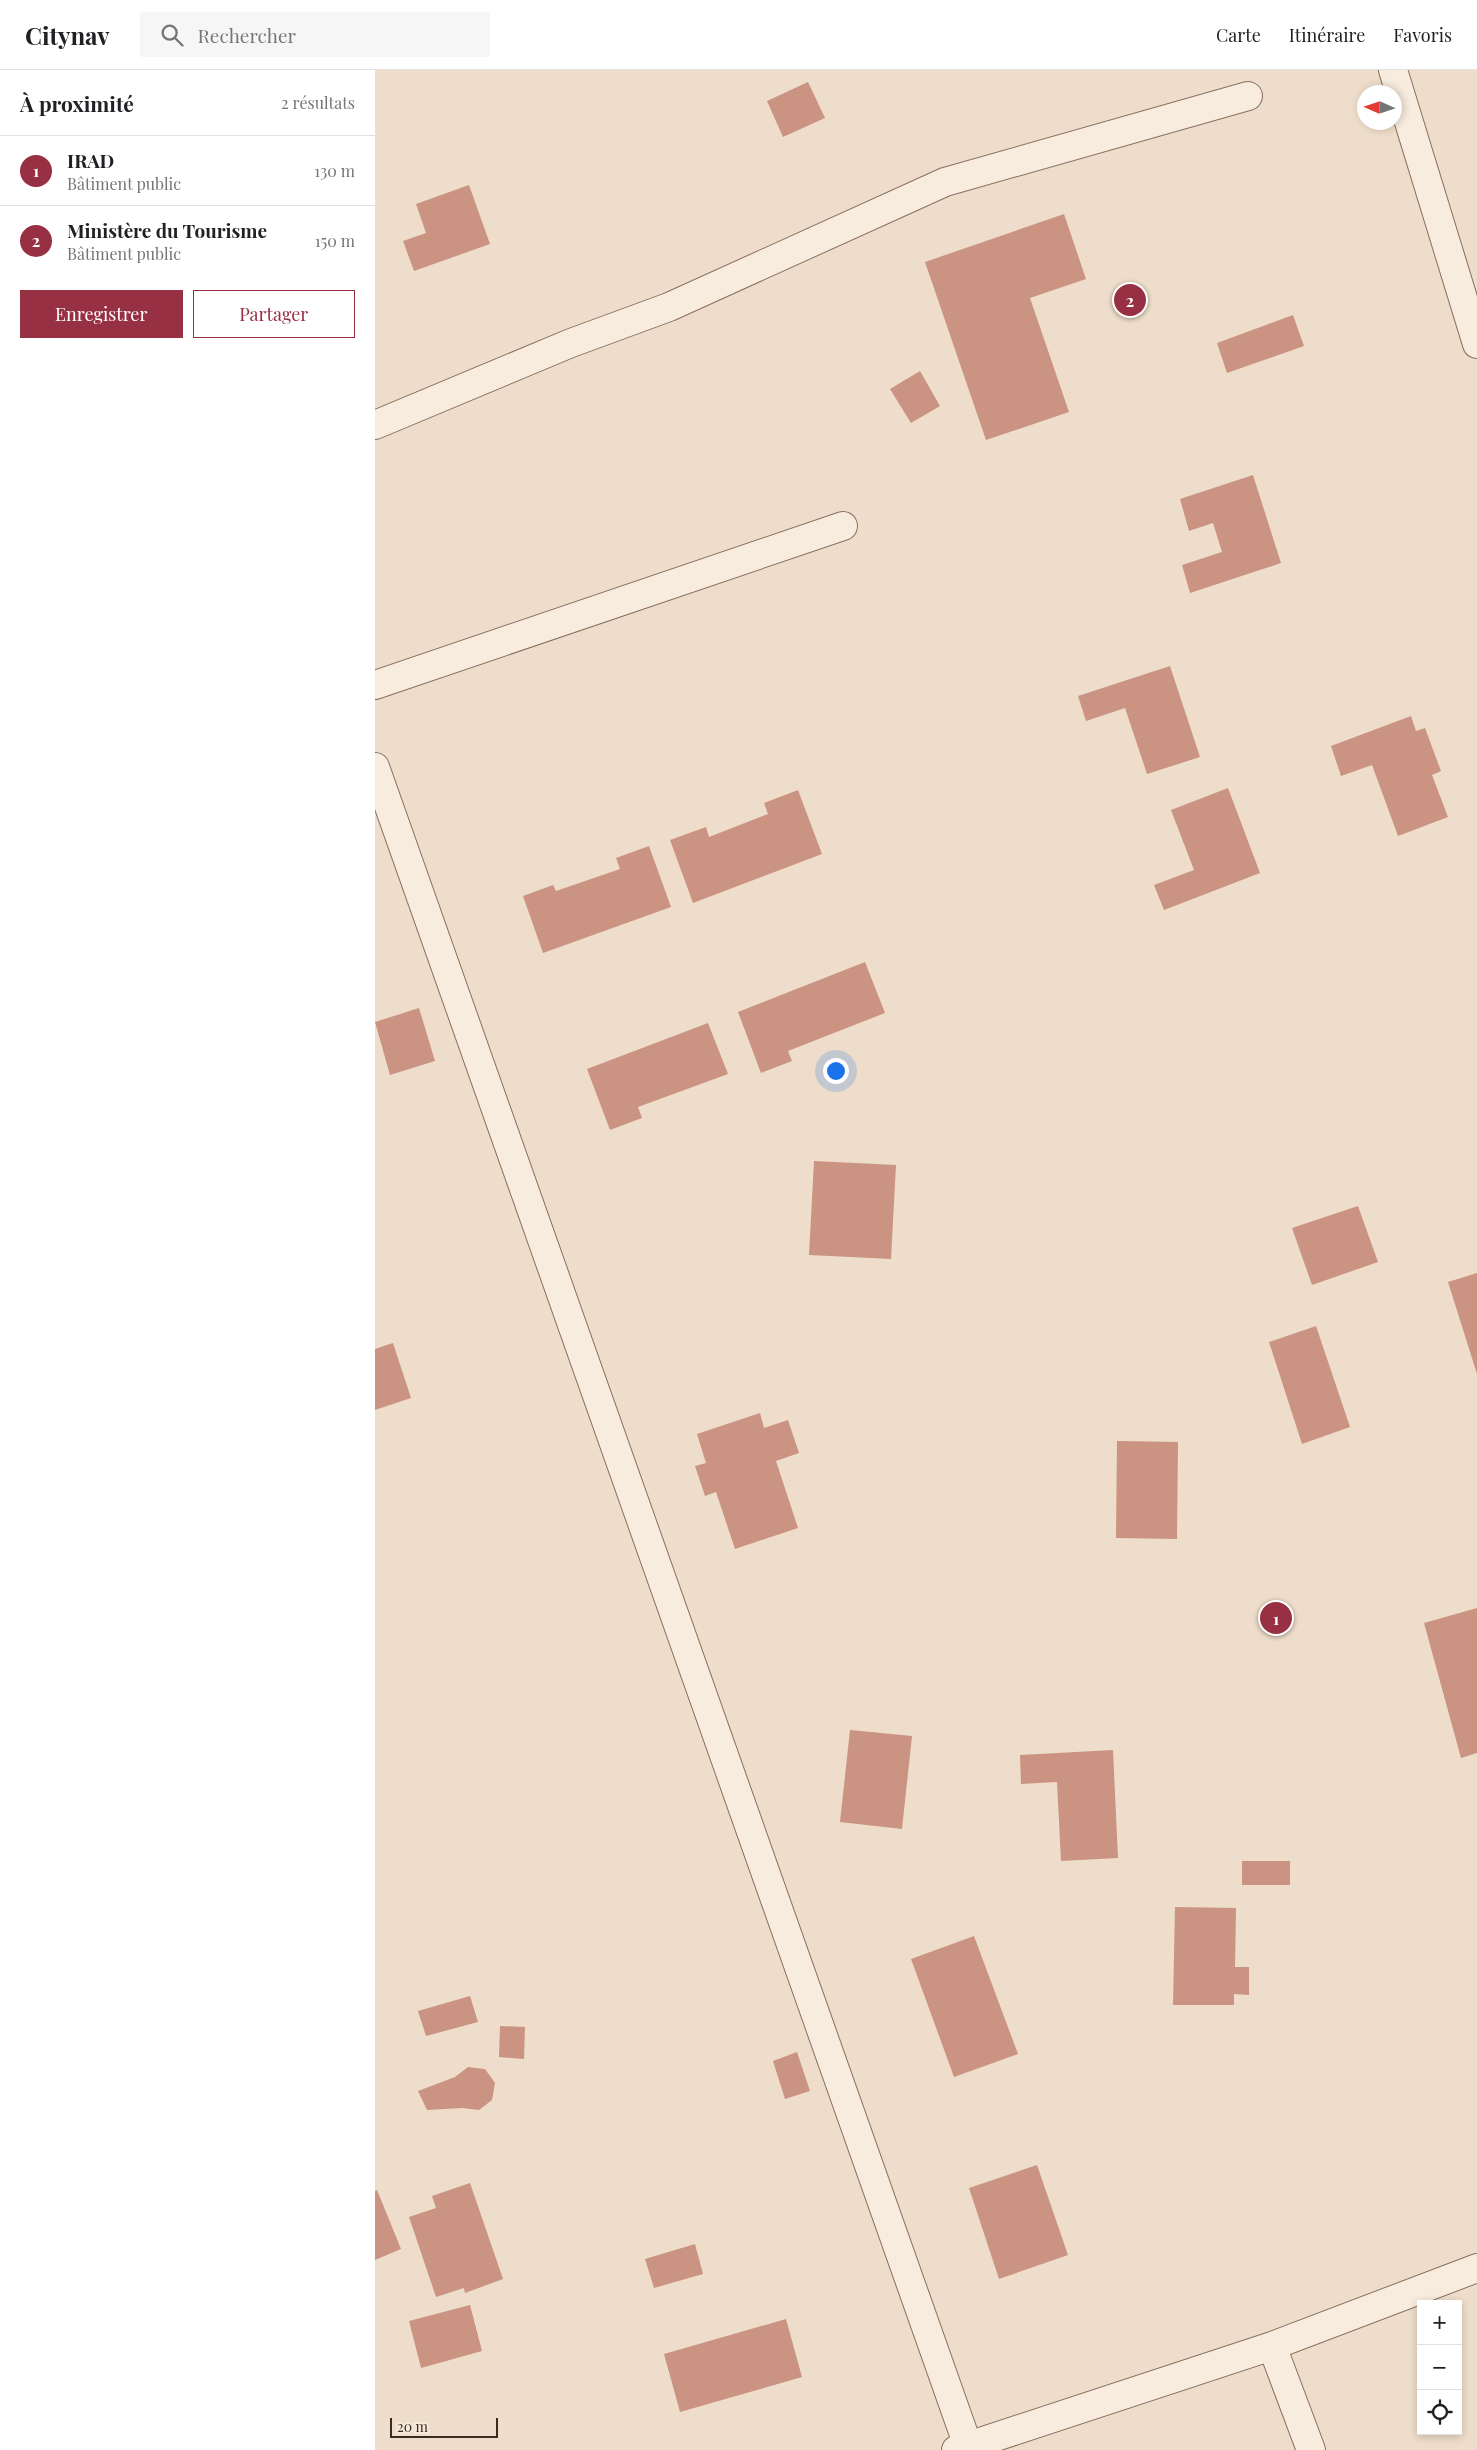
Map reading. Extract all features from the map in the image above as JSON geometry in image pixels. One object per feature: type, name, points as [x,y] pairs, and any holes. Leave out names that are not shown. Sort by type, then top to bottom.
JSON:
[{"type":"street","points":[[1393,70],[1477,344]]},
{"type":"street","points":[[375,425],[571,343],[669,307],[945,182],[1248,96]]},
{"type":"street","points":[[375,685],[843,526]]},
{"type":"street","points":[[375,766],[962,2448],[1272,2346],[1477,2268]]},
{"type":"street","points":[[1272,2346],[1311,2450]]},
{"type":"building","points":[[808,82],[825,118],[783,137],[767,101]]},
{"type":"building","points":[[469,185],[490,244],[414,271],[403,241],[426,233],[416,204]]},
{"type":"building","points":[[1064,214],[1086,279],[1030,298],[1069,412],[986,440],[925,262]]},
{"type":"building","points":[[1293,315],[1304,346],[1227,373],[1217,343]]},
{"type":"building","points":[[920,371],[940,406],[911,423],[890,389]]},
{"type":"building","points":[[1253,475],[1281,563],[1190,593],[1182,565],[1222,552],[1213,523],[1189,531],[1180,499]]},
{"type":"building","points":[[1170,666],[1200,757],[1147,774],[1125,708],[1086,721],[1078,696]]},
{"type":"building","points":[[1411,716],[1416,731],[1425,728],[1441,771],[1432,775],[1448,817],[1398,836],[1372,765],[1341,776],[1331,746]]},
{"type":"building","points":[[1228,788],[1260,873],[1164,910],[1154,885],[1194,870],[1171,810]]},
{"type":"building","points":[[798,790],[822,854],[693,903],[670,840],[706,827],[709,837],[768,814],[764,803]]},
{"type":"building","points":[[649,846],[671,907],[543,953],[523,896],[553,885],[556,891],[620,869],[616,858]]},
{"type":"building","points":[[865,962],[885,1013],[788,1051],[792,1061],[761,1073],[738,1012]]},
{"type":"building","points":[[419,1008],[435,1061],[390,1075],[375,1022]]},
{"type":"building","points":[[708,1023],[728,1074],[638,1107],[642,1118],[610,1130],[587,1069]]},
{"type":"building","points":[[814,1161],[896,1165],[891,1259],[809,1255]]},
{"type":"building","points":[[1358,1206],[1378,1262],[1312,1285],[1292,1228]]},
{"type":"building","points":[[1477,1273],[1477,1374],[1448,1282]]},
{"type":"building","points":[[1316,1326],[1350,1427],[1302,1444],[1269,1342]]},
{"type":"building","points":[[393,1343],[411,1398],[375,1410],[375,1349]]},
{"type":"building","points":[[760,1413],[764,1428],[788,1420],[799,1453],[776,1461],[798,1528],[735,1549],[716,1492],[705,1496],[695,1466],[706,1463],[697,1434]]},
{"type":"building","points":[[1117,1441],[1178,1442],[1177,1539],[1116,1538]]},
{"type":"building","points":[[1477,1608],[1477,1753],[1461,1758],[1424,1623]]},
{"type":"building","points":[[850,1730],[912,1736],[902,1829],[840,1822]]},
{"type":"building","points":[[1113,1750],[1118,1858],[1061,1861],[1057,1782],[1021,1784],[1020,1755]]},
{"type":"building","points":[[1242,1861],[1290,1861],[1290,1885],[1242,1885]]},
{"type":"building","points":[[1175,1907],[1236,1908],[1235,1967],[1249,1967],[1249,1995],[1234,1994],[1234,2005],[1173,2005]]},
{"type":"building","points":[[974,1936],[1018,2054],[954,2077],[911,1959]]},
{"type":"building","points":[[470,1996],[478,2022],[426,2036],[418,2011]]},
{"type":"building","points":[[500,2026],[525,2027],[524,2059],[499,2057]]},
{"type":"building","points":[[797,2052],[810,2091],[785,2099],[773,2061]]},
{"type":"building","points":[[468,2067],[485,2069],[495,2083],[492,2100],[479,2110],[462,2108],[427,2110],[418,2091],[455,2077]]},
{"type":"building","points":[[1037,2165],[1068,2255],[999,2279],[969,2188]]},
{"type":"building","points":[[470,2183],[503,2279],[465,2293],[464,2288],[436,2297],[409,2217],[436,2208],[432,2196]]},
{"type":"building","points":[[377,2190],[401,2249],[375,2260],[375,2191]]},
{"type":"building","points":[[695,2244],[703,2274],[654,2288],[645,2259]]},
{"type":"building","points":[[470,2305],[482,2351],[421,2368],[409,2321]]},
{"type":"building","points":[[786,2319],[802,2377],[680,2412],[664,2354]]},
{"type":"place","name":"Ministère du Tourisme","points":[[1130,300]]},
{"type":"place","name":"IRAD","points":[[1276,1618]]}]
